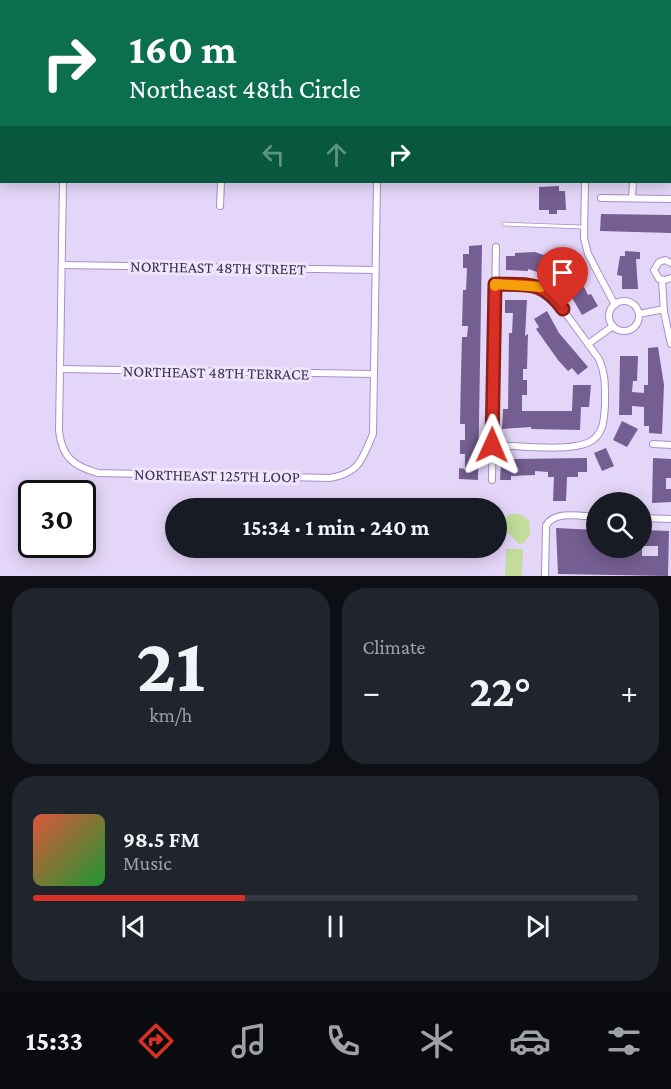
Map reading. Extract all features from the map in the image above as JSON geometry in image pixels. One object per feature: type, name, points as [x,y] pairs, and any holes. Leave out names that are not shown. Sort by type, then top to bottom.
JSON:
[{"type":"street","name":"NORTHEAST 125TH LOOP","points":[[63,183],[59,430],[61,446],[70,459],[80,468],[98,472],[330,478],[344,476],[358,467],[373,434],[377,183]]},
{"type":"street","points":[[220,206],[221,183]]},
{"type":"street","points":[[585,183],[584,227],[588,254],[615,305]]},
{"type":"street","points":[[632,198],[633,183]]},
{"type":"street","points":[[601,198],[671,199]]},
{"type":"street","points":[[492,480],[496,247]]},
{"type":"street","points":[[671,263],[662,261],[655,267],[655,274],[662,280],[664,309],[671,344]]},
{"type":"street","name":"NORTHEAST 48TH STREET","points":[[62,265],[375,270]]},
{"type":"street","points":[[662,280],[671,278]]},
{"type":"street","points":[[492,445],[570,447],[586,445],[602,429],[604,419],[604,371],[588,344],[550,292],[533,285],[495,284]]},
{"type":"street","points":[[623,302],[632,303],[639,314],[635,326],[628,331],[613,326],[610,312],[615,305],[623,302]]},
{"type":"street","points":[[639,314],[664,309]]},
{"type":"street","points":[[588,344],[613,326]]},
{"type":"street","name":"NORTHEAST 48TH TERRACE","points":[[60,369],[373,374]]},
{"type":"street","points":[[653,444],[671,445]]},
{"type":"street","points":[[545,576],[548,521],[557,516],[586,517]]},
{"type":"street","points":[[652,518],[671,519]]},
{"type":"lane","points":[[504,224],[584,227]]},
{"type":"green space","points":[[510,514],[520,514],[529,520],[530,534],[524,543],[519,544],[507,532],[507,517]]},
{"type":"green space","points":[[507,549],[523,549],[522,576],[505,576]]},
{"type":"building","points":[[559,186],[559,191],[565,191],[566,210],[557,210],[557,214],[549,214],[549,210],[539,210],[539,187]]},
{"type":"building","points":[[601,214],[671,215],[671,233],[600,231]]},
{"type":"building","points":[[482,245],[478,480],[459,479],[459,468],[465,469],[465,454],[460,454],[460,440],[465,440],[465,424],[460,424],[461,374],[462,337],[467,337],[468,326],[462,326],[463,290],[466,290],[467,268],[463,268],[463,254],[469,254],[469,246]]},
{"type":"building","points":[[625,251],[640,252],[640,259],[636,259],[638,289],[622,289],[622,276],[617,275],[620,256],[625,256]]},
{"type":"building","points":[[535,252],[555,259],[550,276],[528,269],[528,271],[506,270],[506,256]]},
{"type":"building","points":[[568,269],[571,276],[577,273],[588,295],[591,294],[598,306],[582,315],[570,294],[567,296],[557,275]]},
{"type":"building","points":[[505,300],[527,300],[525,336],[528,334],[527,369],[523,369],[523,380],[527,380],[527,395],[522,395],[522,411],[572,411],[573,385],[591,385],[589,407],[581,407],[580,430],[531,429],[531,427],[502,429],[503,409],[508,409],[509,333],[512,333],[513,313],[505,313]]},
{"type":"building","points":[[547,311],[559,333],[588,367],[578,375],[572,368],[568,371],[536,329],[539,327],[534,319]]},
{"type":"building","points":[[658,347],[664,385],[662,434],[649,433],[649,426],[644,426],[644,407],[632,406],[632,415],[619,415],[620,356],[638,356],[637,381],[633,381],[632,392],[644,393],[644,385],[648,385],[648,348]]},
{"type":"building","points":[[622,421],[638,429],[627,447],[613,440]]},
{"type":"building","points":[[606,448],[614,466],[602,471],[594,453]]},
{"type":"building","points":[[503,456],[511,457],[511,459],[587,458],[587,472],[578,472],[578,477],[567,477],[566,501],[553,501],[554,477],[548,477],[548,472],[535,471],[535,475],[511,476],[511,480],[500,480]]},
{"type":"building","points":[[653,458],[671,459],[671,478],[666,478],[666,489],[671,489],[671,502],[652,503]]},
{"type":"building","points":[[556,528],[586,529],[586,558],[652,558],[652,556],[658,556],[658,546],[652,546],[652,530],[669,531],[668,576],[558,574]]},
{"type":"slow traffic","points":[[495,286],[495,284],[541,287]]},
{"type":"route","points":[[492,445],[495,284],[542,287],[550,292],[563,309]]}]
